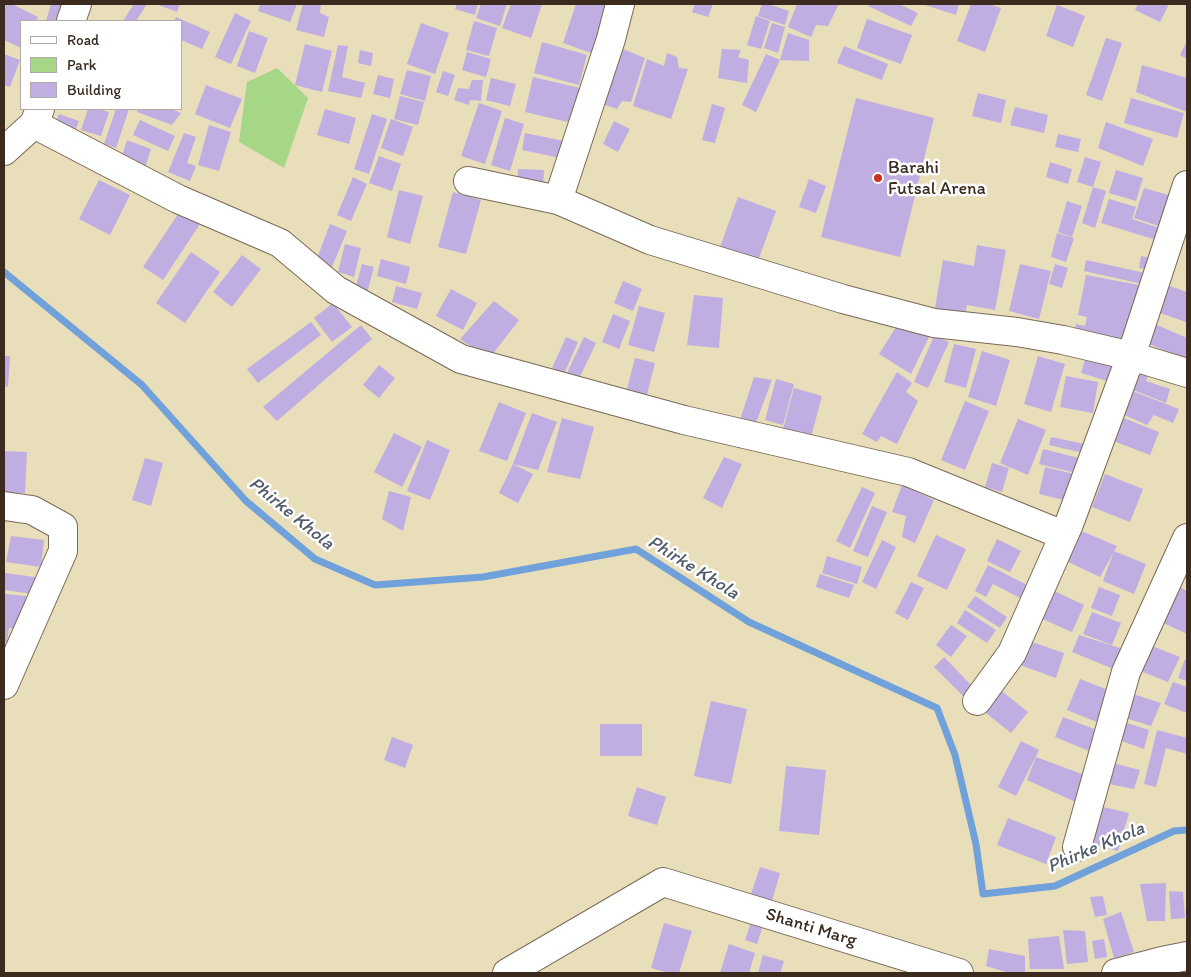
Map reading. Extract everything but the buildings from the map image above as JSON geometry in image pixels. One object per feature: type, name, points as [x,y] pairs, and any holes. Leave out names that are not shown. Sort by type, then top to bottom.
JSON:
[{"type":"street","points":[[71,20],[77,4]]},
{"type":"street","points":[[558,200],[611,39],[620,4]]},
{"type":"street","points":[[4,151],[37,116],[178,199],[280,243],[336,290],[461,359],[684,420],[908,472],[1063,535]]},
{"type":"street","points":[[468,182],[558,200],[650,240],[842,299],[934,323],[1054,338],[1131,356],[1187,373]]},
{"type":"street","points":[[977,701],[1012,653],[1068,524],[1131,356],[1187,185]]},
{"type":"street","points":[[4,506],[32,510],[63,527],[63,551],[4,685]]},
{"type":"street","points":[[1077,846],[1126,672],[1182,569],[1187,538]]},
{"type":"street","name":"Shanti Marg","points":[[507,973],[663,882],[959,973]]},
{"type":"street","points":[[1116,973],[1187,956]]},
{"type":"green space","points":[[277,68],[308,98],[284,168],[239,142],[247,82]]},
{"type":"waterway","name":"Phirke Khola","points":[[4,272],[142,385],[246,501],[315,559],[375,585],[483,577],[636,549],[749,622],[937,708],[955,755],[976,844],[983,894],[1055,886],[1174,831],[1187,830]]},
{"type":"place","name":"Barahi Futsal Arena","points":[[878,178]]}]
